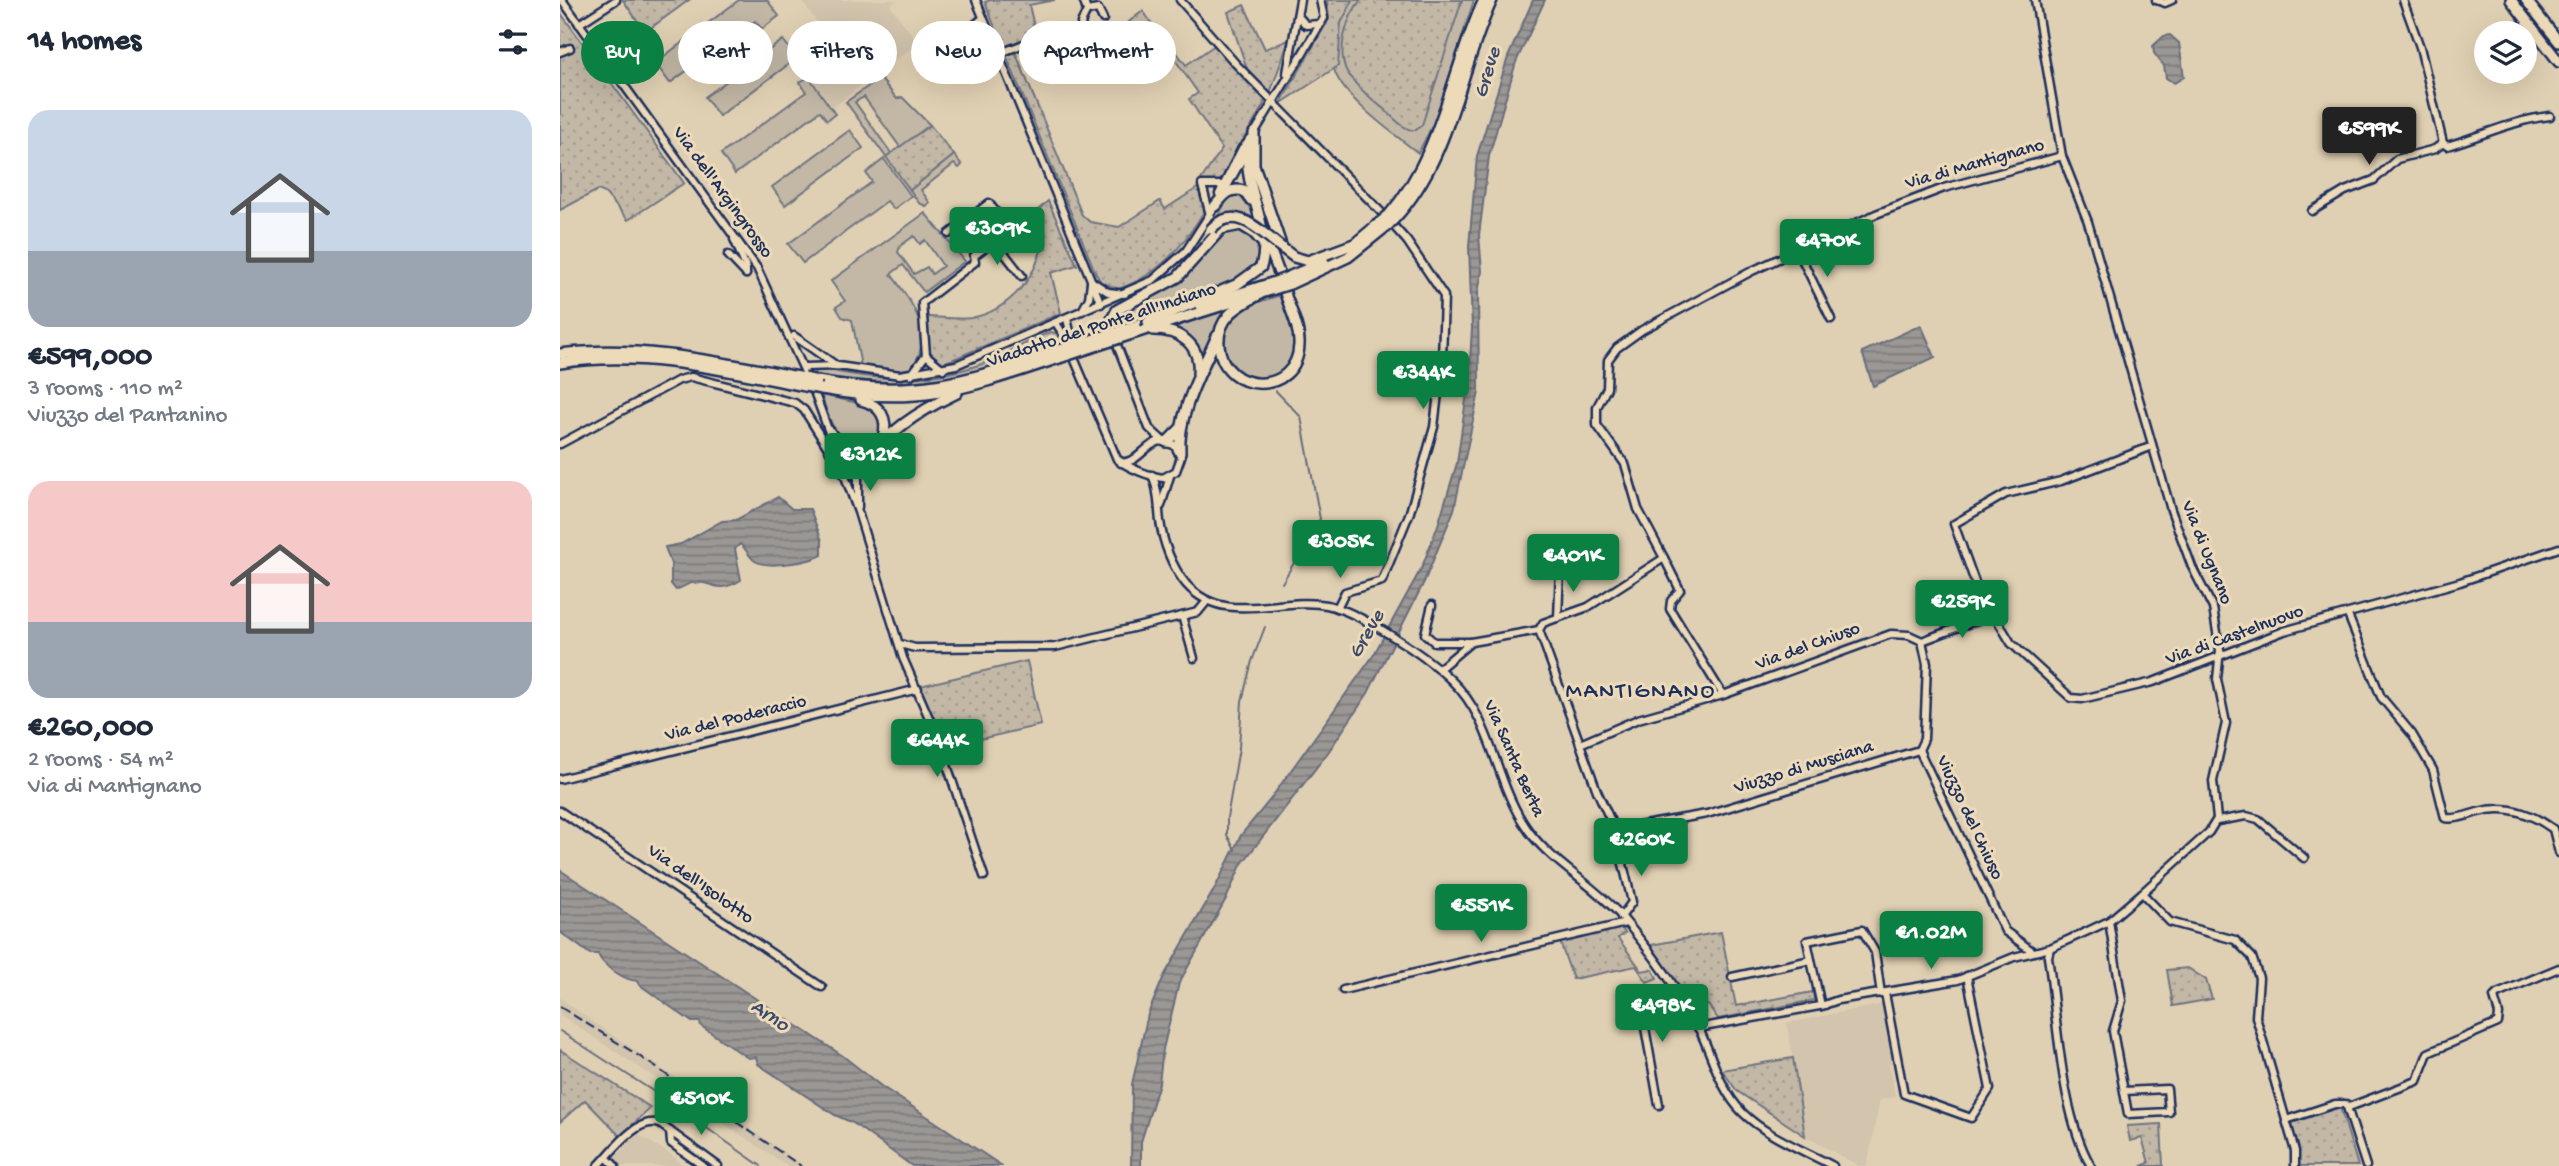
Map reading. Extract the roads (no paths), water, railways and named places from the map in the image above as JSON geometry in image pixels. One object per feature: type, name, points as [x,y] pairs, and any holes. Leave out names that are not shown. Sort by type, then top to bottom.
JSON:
[{"type":"highway","name":"Viadotto del Ponte all'Indiano","points":[[819,385],[874,390],[930,388],[1058,354],[1142,328],[1285,282],[1348,257],[1387,219],[1414,182],[1434,145],[1484,0]]},
{"type":"highway","name":"Viadotto del Ponte all'Indiano","points":[[1285,282],[1354,244],[1412,198],[1433,165],[1492,0]]},
{"type":"highway","points":[[2511,0],[2559,62]]},
{"type":"highway","points":[[2526,0],[2559,42]]},
{"type":"highway","points":[[1218,335],[1222,362],[1236,377],[1256,384],[1280,379],[1294,364],[1299,347],[1285,282],[1255,206],[1246,163],[1252,137]]},
{"type":"highway","points":[[1252,137],[1254,165],[1282,248]]},
{"type":"highway","points":[[1215,206],[1225,193],[1236,190],[1246,193],[1255,206]]},
{"type":"highway","points":[[1162,287],[1195,254],[1211,229],[1222,220],[1240,218],[1251,223],[1294,257],[1308,261],[1354,244]]},
{"type":"highway","points":[[1112,330],[1112,319],[1117,310],[1162,287],[1184,272],[1221,229],[1241,225],[1262,242]]},
{"type":"highway","points":[[1142,328],[1251,277],[1262,265],[1262,228]]},
{"type":"highway","name":"Viadotto del Ponte all'Indiano","points":[[1142,328],[1260,293],[1273,286]]},
{"type":"highway","points":[[1180,453],[1181,428],[1196,383],[1218,335],[1230,313],[1260,293]]},
{"type":"highway","points":[[1142,328],[1169,331],[1190,342],[1199,363],[1196,383]]},
{"type":"highway","name":"Viadotto del Ponte all'Indiano","points":[[560,354],[633,350],[690,356],[804,382],[897,398],[934,395],[975,385],[1058,354]]},
{"type":"highway","name":"Viadotto del Ponte all'Indiano","points":[[560,363],[610,358],[665,360],[804,382]]},
{"type":"highway","points":[[819,385],[876,405],[884,417],[881,440],[859,470]]},
{"type":"highway","points":[[851,454],[881,440],[922,410],[975,385]]},
{"type":"highway","points":[[1166,441],[1181,428]]},
{"type":"street","name":"Via dell'Argingrosso","points":[[562,0],[763,277],[801,357],[826,422],[900,644],[939,741],[984,876]]},
{"type":"street","points":[[579,24],[616,0]]},
{"type":"street","points":[[976,0],[984,21]]},
{"type":"street","points":[[1180,0],[1236,64],[1407,241],[1444,296],[1441,381],[1428,452],[1410,512],[1386,574],[1377,584],[1345,592],[1337,608]]},
{"type":"street","name":"Via di Ugnano","points":[[2035,0],[2062,156],[2088,222],[2150,447],[2189,558],[2211,604],[2220,657],[2216,672],[2226,723],[2213,781],[2217,821]]},
{"type":"street","points":[[2156,0],[2165,3],[2172,0]]},
{"type":"street","points":[[2403,0],[2420,47],[2443,144]]},
{"type":"street","points":[[1284,82],[1302,1]]},
{"type":"street","points":[[1082,21],[1087,11],[1084,2]]},
{"type":"street","points":[[1215,206],[1222,185],[1321,22],[1324,15],[1319,2]]},
{"type":"street","points":[[1087,11],[1098,9],[1103,19]]},
{"type":"street","points":[[1298,16],[1306,25],[1321,22]]},
{"type":"street","points":[[979,21],[983,18]]},
{"type":"street","points":[[560,52],[570,48]]},
{"type":"street","points":[[1005,71],[1101,304]]},
{"type":"street","points":[[2312,211],[2357,185],[2374,180],[2397,159],[2435,149],[2443,144],[2447,146],[2472,139],[2515,122],[2550,116]]},
{"type":"street","points":[[805,367],[838,366],[880,374],[911,375],[943,369],[1127,294],[1153,280],[1175,263],[1197,238],[1232,180],[1252,137]]},
{"type":"street","name":"Via di Mantignano","points":[[1723,695],[1670,609],[1671,601],[1680,590],[1639,509],[1625,464],[1597,425],[1597,407],[1607,388],[1608,360],[1616,348],[1642,330],[1752,271],[1921,196],[2062,156]]},
{"type":"street","points":[[1210,215],[1202,185],[1222,185]]},
{"type":"street","points":[[911,375],[926,355],[922,303],[975,262],[974,256],[1009,229],[989,203],[949,234]]},
{"type":"street","points":[[728,255],[746,274],[746,267],[734,237]]},
{"type":"street","points":[[994,240],[1022,276]]},
{"type":"street","points":[[1798,251],[1831,319]]},
{"type":"street","points":[[1091,280],[1108,292],[1127,294]]},
{"type":"street","points":[[1081,312],[1089,298],[1091,280]]},
{"type":"street","points":[[1067,318],[1073,341]]},
{"type":"street","points":[[1056,323],[1073,341]]},
{"type":"street","points":[[788,330],[803,346],[838,366]]},
{"type":"street","points":[[1073,341],[1090,331],[1112,330]]},
{"type":"street","points":[[900,644],[915,648],[1055,647],[1202,610],[1207,601],[1190,587],[1175,567],[1165,541],[1151,475],[1144,464],[1149,428],[1117,345]]},
{"type":"street","points":[[926,355],[943,369]]},
{"type":"street","points":[[801,357],[826,360]]},
{"type":"street","points":[[1076,358],[1109,446],[1121,463],[1151,475],[1170,476]]},
{"type":"street","points":[[560,444],[679,380],[691,377],[796,403],[836,458],[851,454]]},
{"type":"street","name":"Via dell'Argingrosso","points":[[826,422],[851,454],[859,459],[858,512]]},
{"type":"street","points":[[1149,428],[1180,453],[1179,468],[1170,476],[1160,511]]},
{"type":"street","points":[[1121,463],[1135,461],[1146,451],[1166,441]]},
{"type":"street","points":[[1922,641],[1991,615],[1954,531],[1954,524],[2006,494],[2061,481],[2150,447]]},
{"type":"street","points":[[841,472],[852,476],[859,470]]},
{"type":"street","name":"Via di Castelnuovo","points":[[1991,615],[2024,657],[2071,698],[2082,699],[2153,682],[2284,631],[2348,615],[2559,548]]},
{"type":"street","points":[[1664,558],[1594,603],[1543,623],[1539,630],[1580,744],[1615,830],[1632,900],[1621,917],[1698,1028],[1724,1089],[1745,1115],[1833,1166]]},
{"type":"street","points":[[1558,618],[1560,568]]},
{"type":"street","name":"Via Santa Berta","points":[[1207,601],[1241,608],[1311,604],[1337,608],[1364,621],[1439,669],[1474,707],[1510,798],[1529,832],[1621,917]]},
{"type":"street","points":[[1432,605],[1426,634],[1429,640],[1471,642],[1539,630]]},
{"type":"street","points":[[2348,615],[2381,697],[2412,734],[2433,770],[2445,818],[2457,818],[2498,807],[2510,809],[2553,829],[2559,853]]},
{"type":"street","points":[[1182,616],[1194,658]]},
{"type":"street","name":"Via del Chiuso","points":[[1580,744],[1638,719],[1723,695],[1891,634],[1909,635],[1922,641]]},
{"type":"street","name":"Viuzzo del Chiuso","points":[[1922,641],[1927,664],[1924,739],[1919,750],[2004,931],[2032,951]]},
{"type":"street","points":[[1439,669],[1471,642]]},
{"type":"street","name":"Via del Poderaccio","points":[[560,779],[918,689]]},
{"type":"street","name":"Viuzzo di Musciana","points":[[1615,830],[1697,817],[1919,750]]},
{"type":"street","name":"Via dell'Isolotto","points":[[560,810],[821,987]]},
{"type":"street","points":[[1698,1028],[1967,976],[2032,951],[2050,948],[2109,920],[2143,893],[2209,832],[2217,821],[2246,816],[2258,819],[2304,858]]},
{"type":"street","points":[[2143,893],[2170,922],[2235,940],[2252,957],[2259,975],[2256,1017],[2295,1151],[2295,1166]]},
{"type":"street","points":[[2109,920],[2122,993],[2113,1031],[2128,1114],[2169,1112],[2167,1089],[2124,1091]]},
{"type":"street","points":[[1343,990],[1626,923]]},
{"type":"street","points":[[1821,1006],[1807,941],[1862,930],[1875,952],[1904,1094],[1971,1118],[1990,1089],[1967,976]]},
{"type":"street","points":[[2050,948],[2048,955],[2074,1132],[2091,1166]]},
{"type":"street","points":[[1732,977],[1811,960]]},
{"type":"street","points":[[2286,1120],[2335,1104],[2349,1107],[2417,1081],[2428,1054],[2498,1023],[2499,1014],[2494,997],[2497,994],[2559,968]]},
{"type":"street","points":[[1638,989],[1659,1105]]},
{"type":"street","points":[[2349,1107],[2366,1166]]},
{"type":"street","points":[[598,1166],[644,1123],[656,1122],[718,1166]]},
{"type":"street","points":[[668,1130],[672,1135],[671,1143],[703,1166]]},
{"type":"street","points":[[607,1158],[615,1166]]},
{"type":"water","points":[[1533,0],[1545,0],[1516,62],[1489,156],[1479,235],[1482,271],[1478,293],[1479,392],[1454,510],[1424,582],[1368,693],[1329,751],[1241,865],[1227,897],[1179,983],[1163,1049],[1159,1083],[1141,1142],[1141,1166],[1131,1166],[1132,1084],[1148,1014],[1164,976],[1215,888],[1241,835],[1269,801],[1373,656],[1422,567],[1438,525],[1457,463],[1469,378],[1472,328],[1469,246],[1477,156],[1508,57]]},
{"type":"water","points":[[2170,35],[2179,43],[2184,77],[2174,83],[2166,78],[2164,66],[2154,53],[2153,46],[2164,36]]},
{"type":"water","points":[[1921,325],[1935,357],[1873,386],[1862,352]]},
{"type":"water","points":[[778,497],[792,509],[810,509],[822,541],[822,555],[798,562],[761,563],[755,561],[740,544],[735,549],[741,580],[725,587],[692,583],[676,590],[671,584],[671,564],[665,547],[681,544],[722,521],[736,520]]},
{"type":"water","name":"Arno","points":[[560,870],[843,1056],[881,1086],[1002,1166],[912,1166],[853,1123],[835,1115],[758,1064],[756,1057],[748,1058],[701,1026],[700,1022],[692,1022],[638,981],[615,972],[598,954],[590,954],[560,932]]},
{"type":"waterway","points":[[1276,391],[1301,417],[1320,519],[1282,583]]},
{"type":"waterway","points":[[1235,850],[1227,835],[1227,818],[1239,748],[1242,701],[1252,661],[1265,627]]},
{"type":"waterway","points":[[560,1031],[662,1097]]},
{"type":"waterway","points":[[671,1103],[761,1166]]},
{"type":"railway","points":[[560,1007],[636,1054],[801,1166]]},
{"type":"district","name":"MANTIGNANO","points":[[1641,692]]},
{"type":"water label","name":"Greve","points":[[1489,73]]},
{"type":"water label","name":"Greve","points":[[1368,635]]}]
